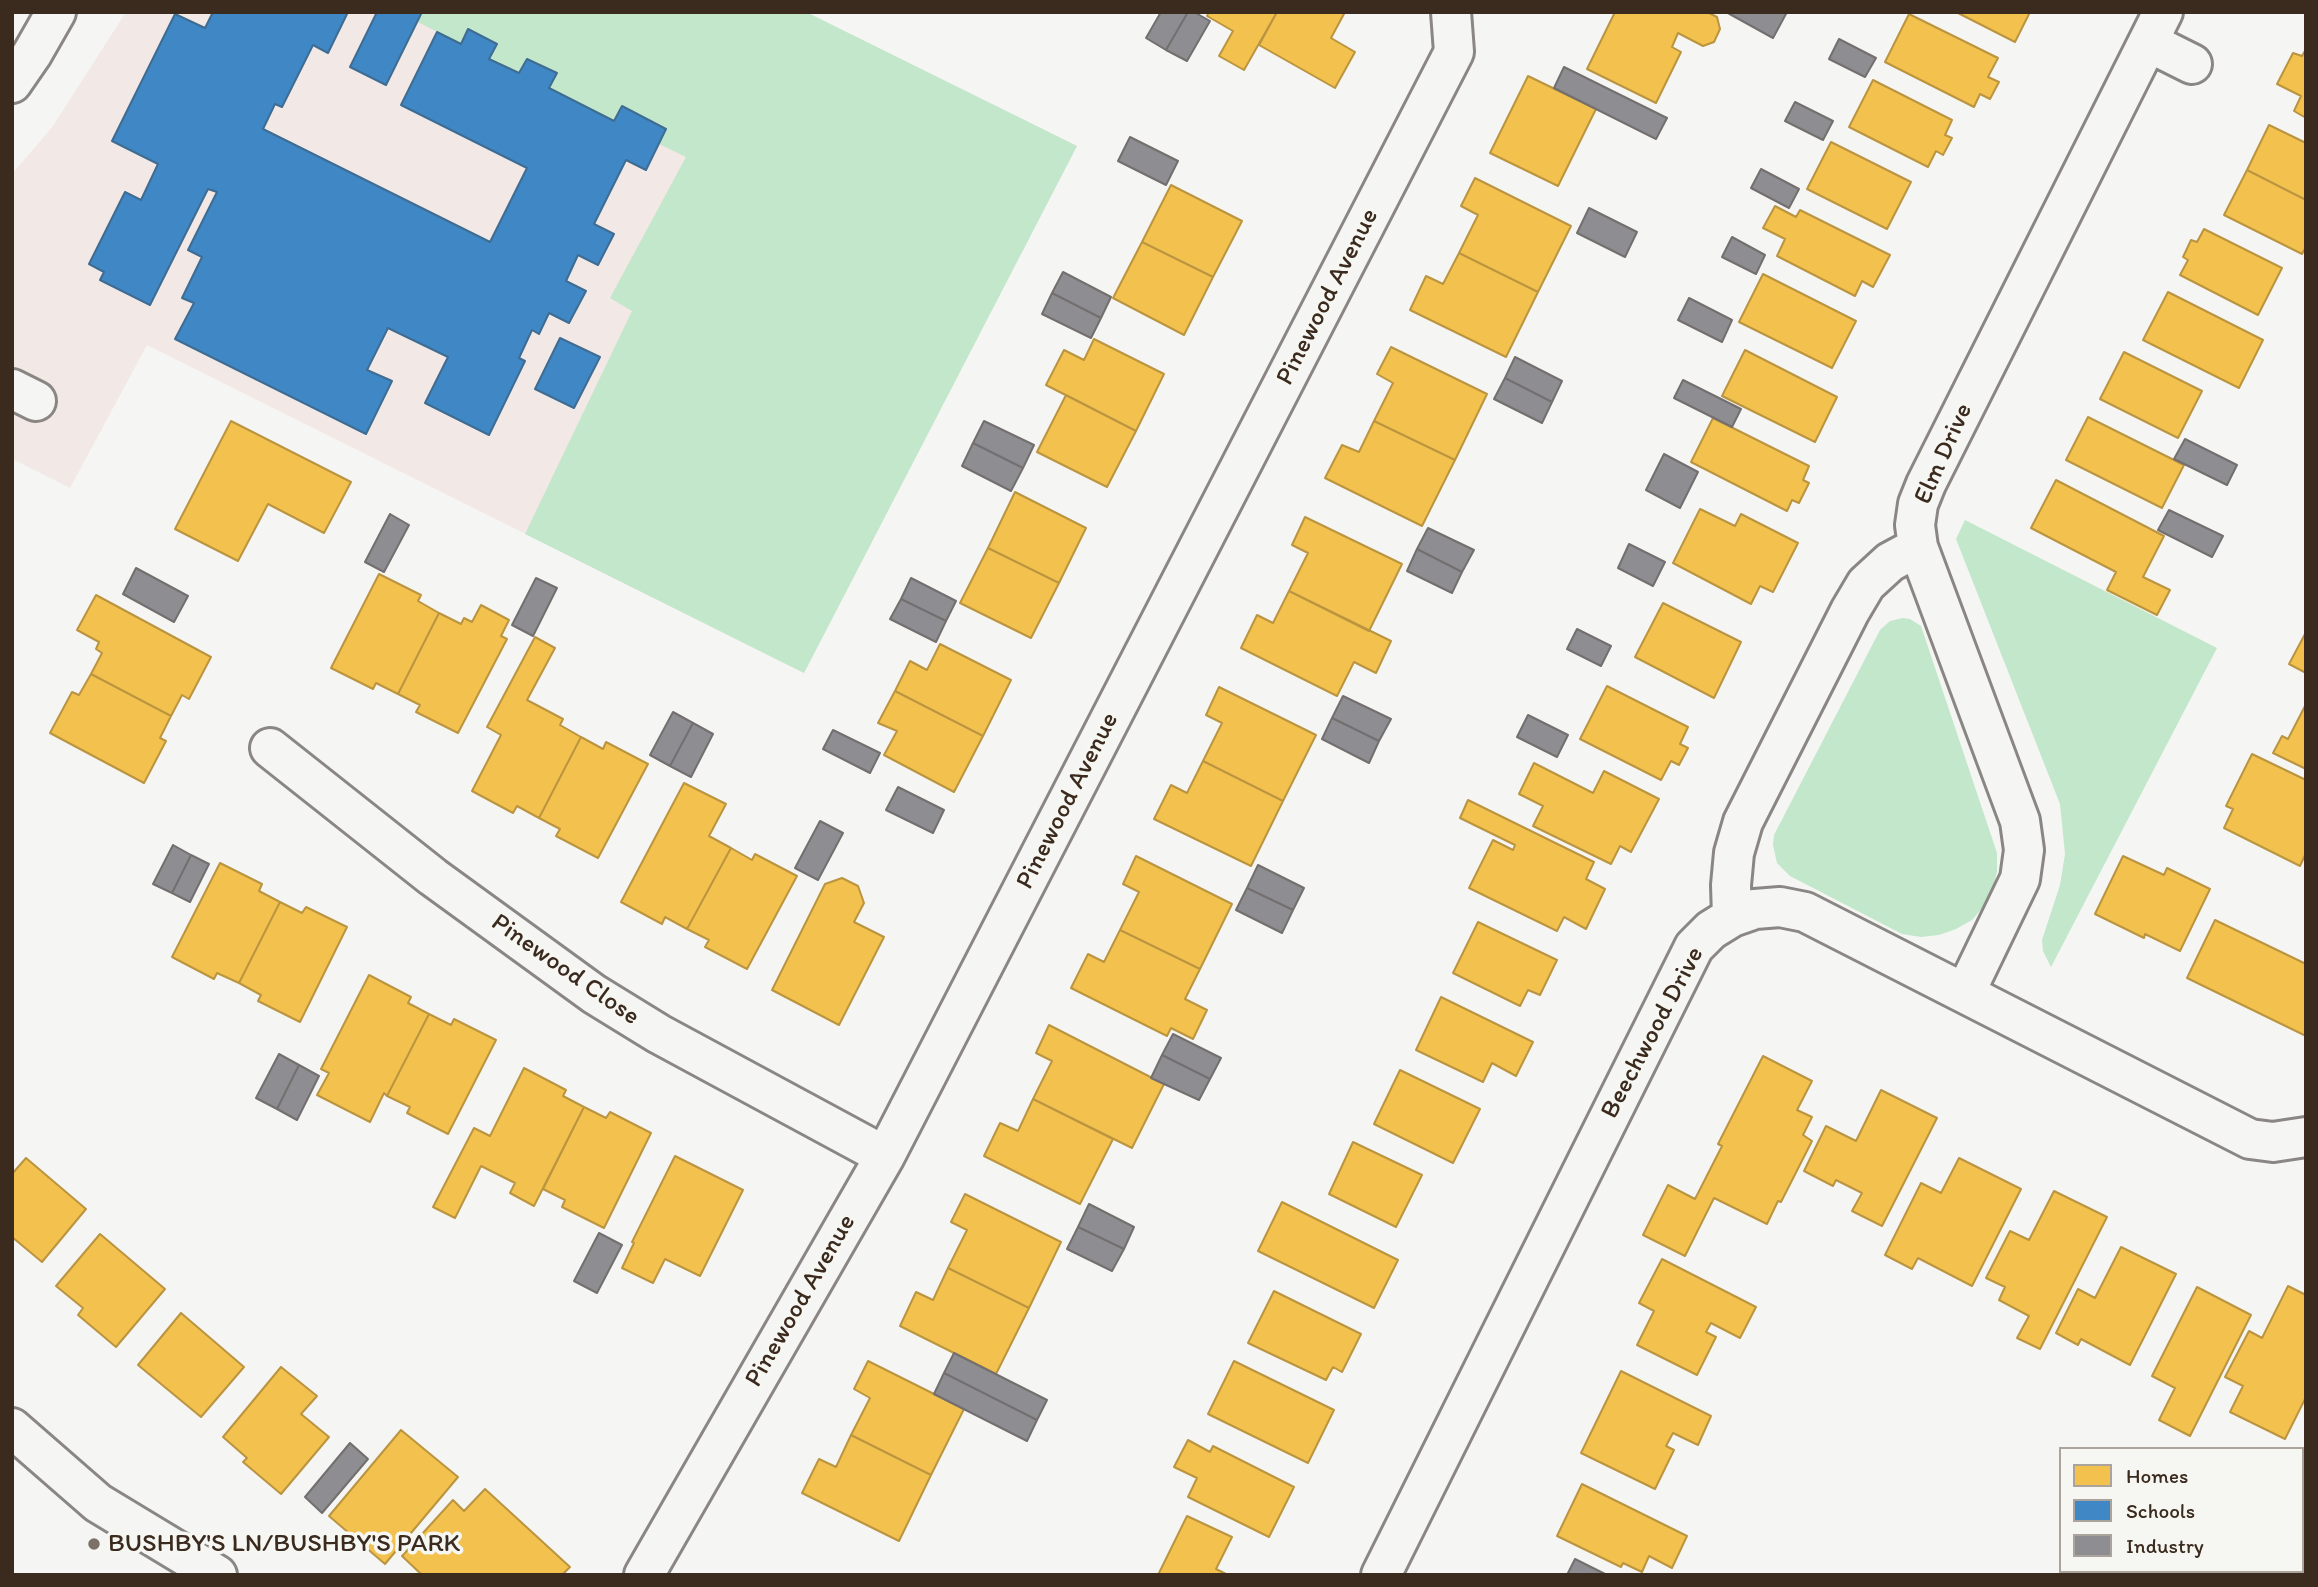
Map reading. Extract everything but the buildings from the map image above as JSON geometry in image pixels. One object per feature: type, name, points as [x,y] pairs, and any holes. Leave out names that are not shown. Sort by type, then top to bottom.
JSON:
[{"type":"street","points":[[12,83],[56,12]]},
{"type":"street","name":"Pinewood Avenue","points":[[644,1575],[885,1156],[1454,52],[1451,12]]},
{"type":"street","points":[[2155,27],[2192,64]]},
{"type":"street","name":"Elm Drive","points":[[1965,993],[2020,879],[2024,850],[2020,821],[1918,547],[1917,514],[1926,484],[2155,27]]},
{"type":"street","points":[[1732,917],[1734,853],[1743,822],[1866,584],[1890,562],[1918,547]]},
{"type":"street","name":"Pinewood Close","points":[[270,748],[433,877],[594,994],[659,1034],[885,1156]]},
{"type":"street","name":"Beechwood Drive","points":[[1381,1575],[1694,947],[1710,930],[1732,917],[1755,909],[1780,907],[1805,912],[2250,1139],[2273,1142],[2306,1137]]},
{"type":"street","points":[[12,1428],[98,1503],[217,1575]]},
{"type":"shaded area","points":[[126,12],[806,12],[1077,146],[804,673],[147,345],[70,488],[12,459],[12,174],[53,126]]},
{"type":"green space","points":[[422,12],[806,12],[1077,146],[804,673],[525,534],[632,311],[610,298],[686,157],[659,144],[666,128],[622,106],[614,121],[549,88],[556,73],[527,59],[519,73],[489,59],[497,44],[469,29],[461,44],[418,22]]},
{"type":"green space","points":[[1965,520],[2217,648],[2051,967],[2043,951],[2042,940],[2060,885],[2065,854],[2060,804],[1956,539]]},
{"type":"green space","points":[[1903,618],[1921,626],[1997,853],[1993,889],[1972,920],[1939,935],[1921,937],[1902,934],[1790,876],[1777,863],[1773,845],[1774,835],[1880,630],[1890,621]]},
{"type":"place","name":"BUSHBY'S LN/BUSHBY'S PARK","points":[[94,1544]]}]
